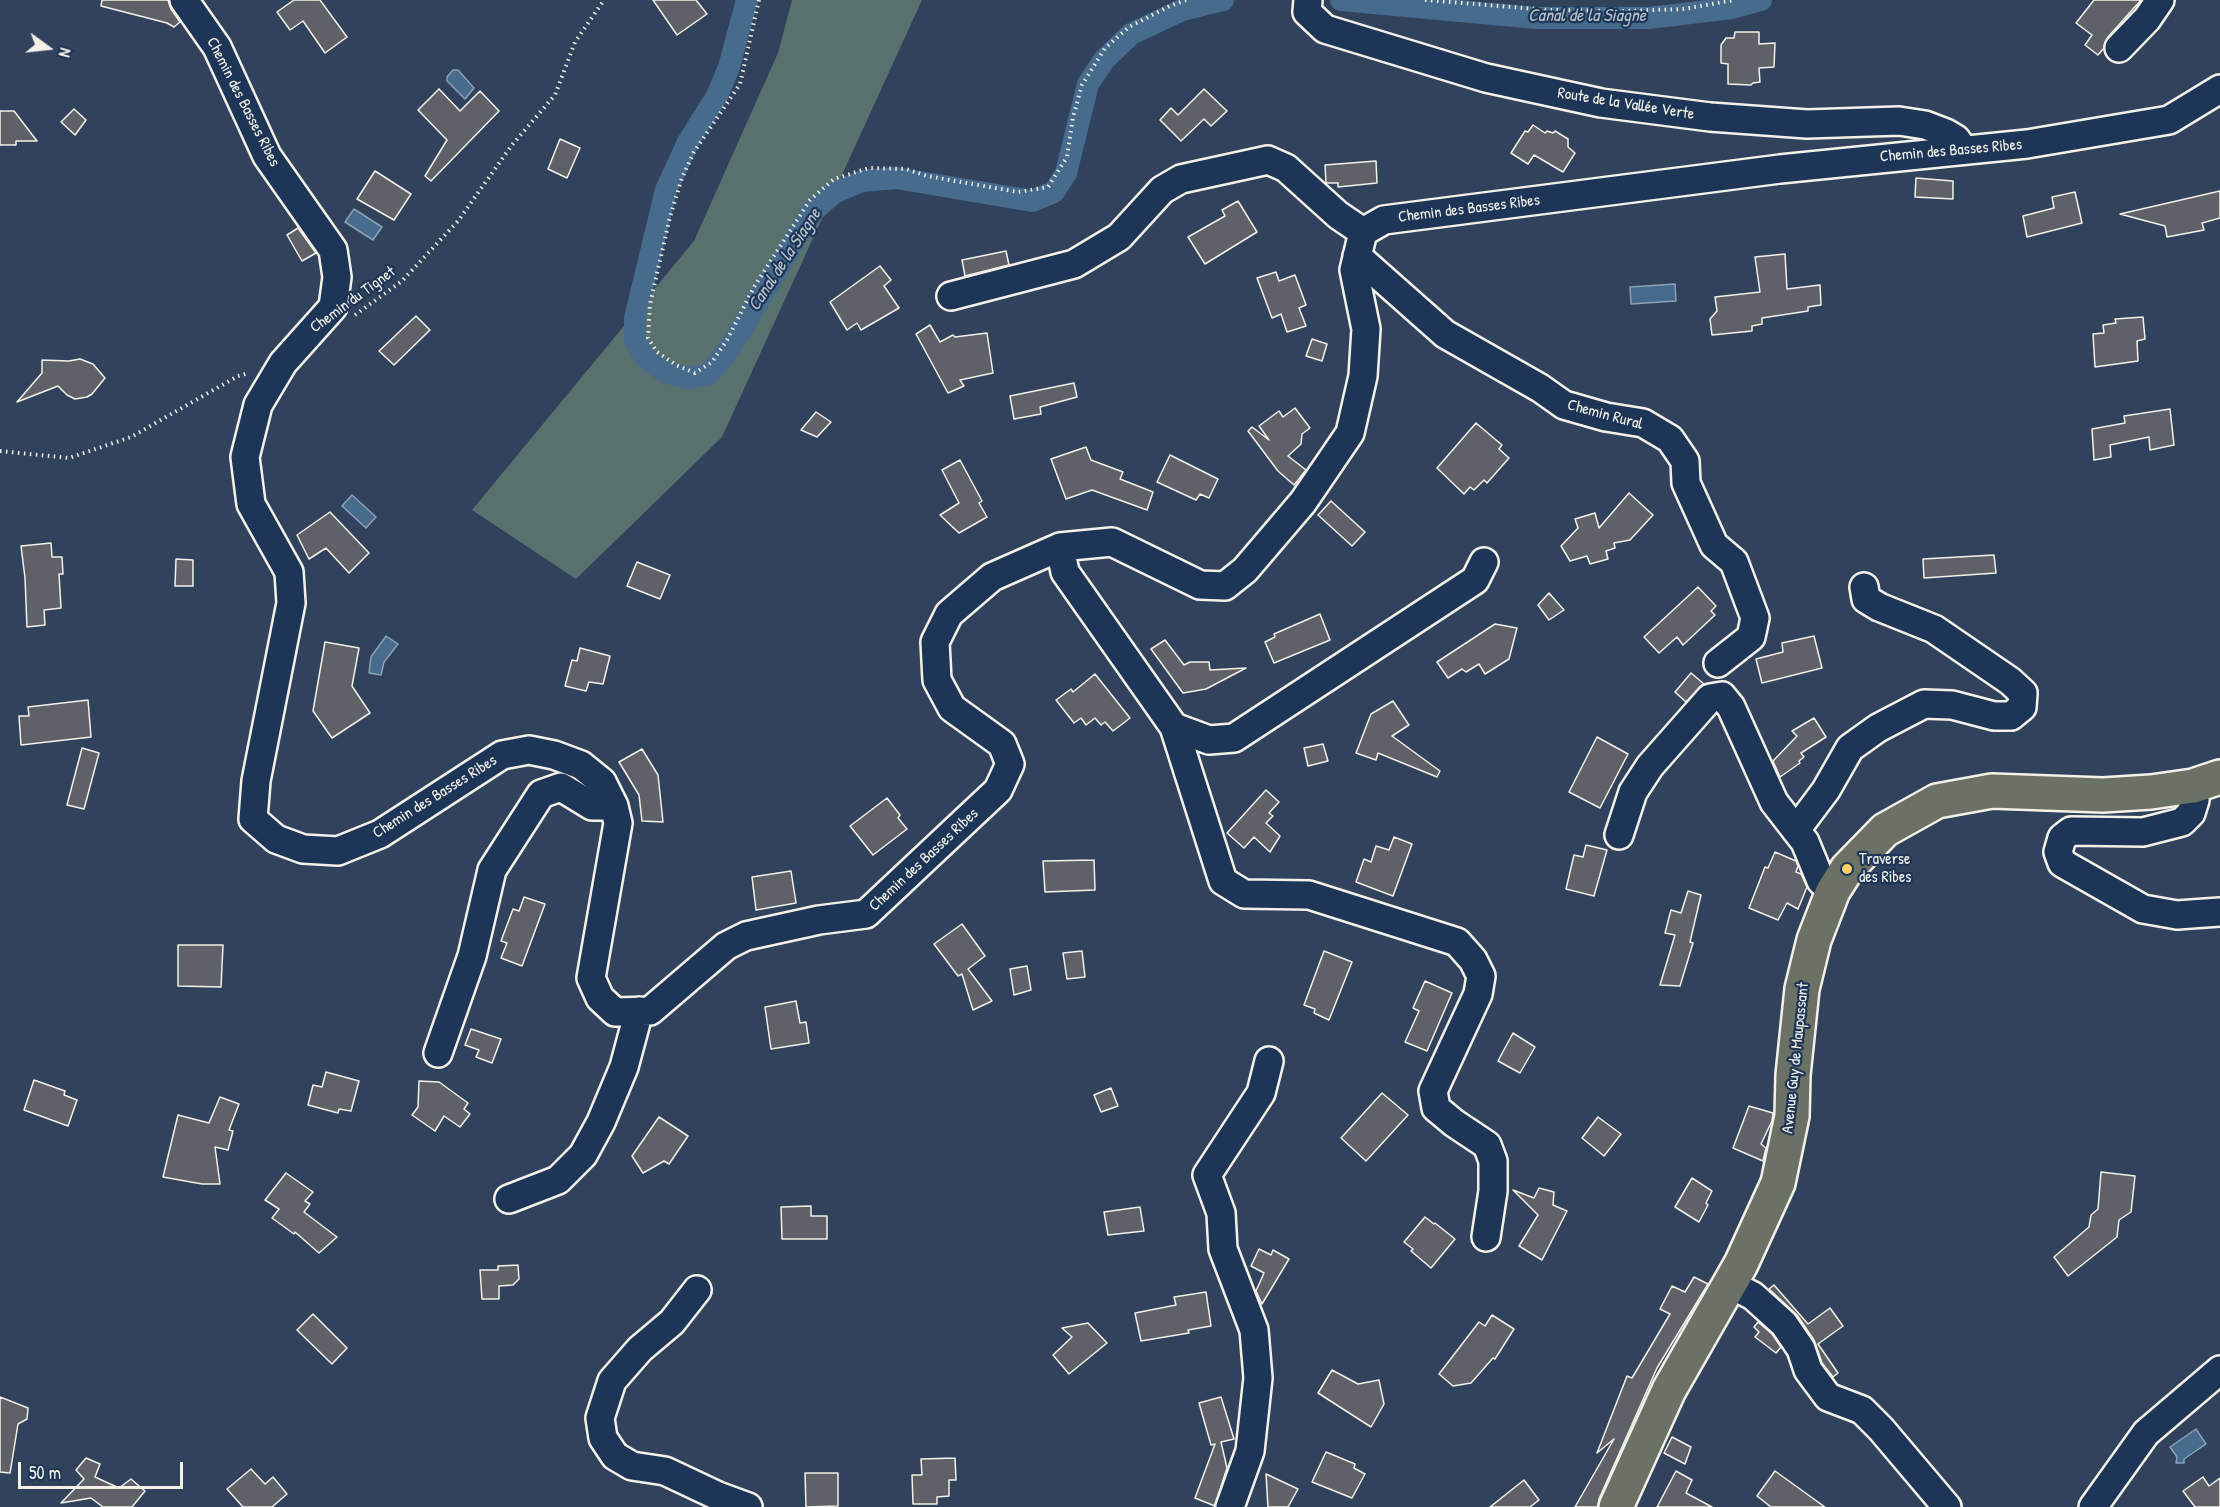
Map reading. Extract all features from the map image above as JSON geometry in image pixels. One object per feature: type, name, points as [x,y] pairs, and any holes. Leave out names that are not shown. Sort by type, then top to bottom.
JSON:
[{"type":"main road","name":"Avenue Guy de Maupassant","points":[[1616,1507],[1669,1390],[1730,1284],[1778,1183],[1792,1116],[1793,1076],[1802,989],[1814,940],[1833,891],[1847,869],[1885,830],[1937,801],[1992,791],[2103,795],[2151,792],[2207,782]]},
{"type":"street","name":"Chemin des Basses Ribes","points":[[184,0],[217,47],[267,156],[333,250],[337,277],[333,307],[283,363],[258,405],[245,457],[251,504],[289,572],[291,603],[256,781],[253,819],[276,839],[303,849],[338,851],[380,834],[502,755],[528,750],[581,765],[602,782],[614,806],[618,823],[591,978],[600,998],[615,1012],[650,1011],[726,946],[746,936],[819,920],[866,914],[998,790],[1010,764],[1002,744],[952,708],[937,680],[935,642],[949,614],[992,577],[1060,548],[1112,542],[1200,585],[1225,586],[1245,570],[1303,502],[1350,433],[1363,375],[1366,329],[1354,270],[1360,244],[1384,220],[1780,169],[2027,144],[2169,120],[2220,89]]},
{"type":"street","name":"Route de la Vallée Verte","points":[[1308,0],[1307,12],[1325,29],[1486,78],[1601,103],[1710,117],[1808,124],[1899,121],[1925,125],[1946,133],[1956,139],[1963,149]]},
{"type":"street","points":[[2119,48],[2147,19],[2160,0]]},
{"type":"street","name":"Chemin Rural","points":[[951,296],[1074,264],[1119,237],[1162,190],[1181,179],[1268,160],[1286,168],[1338,215],[1360,244],[1445,334],[1540,388],[1564,405],[1606,417],[1643,423],[1670,440],[1685,461],[1686,483],[1713,545],[1734,562],[1755,618],[1751,637],[1718,663]]},
{"type":"street","points":[[1060,548],[1065,572],[1174,727],[1223,881],[1244,894],[1309,895],[1457,942],[1473,960],[1481,976],[1478,994],[1434,1091],[1436,1108],[1454,1124],[1487,1146],[1493,1161],[1493,1191],[1486,1237]]},
{"type":"street","points":[[1174,727],[1209,740],[1234,738],[1475,580],[1484,562]]},
{"type":"street","points":[[1796,830],[1826,790],[1850,748],[1878,728],[1924,704],[1952,705],[1994,716],[2011,716],[2022,707],[2023,693],[2010,681],[1934,629],[1879,607],[1866,599],[1864,587]]},
{"type":"street","points":[[1619,835],[1633,792],[1650,766],[1710,698],[1722,696],[1731,707],[1774,802],[1805,843],[1821,881],[1833,891]]},
{"type":"street","points":[[2207,782],[2195,800],[2191,813],[2182,822],[2143,832],[2071,831],[2062,838],[2058,852],[2062,863],[2143,909],[2176,915],[2220,912]]},
{"type":"street","points":[[438,1053],[472,956],[492,870],[541,794],[561,787],[592,806],[614,806]]},
{"type":"street","points":[[509,1199],[558,1180],[583,1155],[601,1122],[624,1067],[639,1011]]},
{"type":"street","points":[[1230,1507],[1250,1451],[1258,1378],[1254,1330],[1223,1249],[1221,1213],[1207,1175],[1261,1093],[1269,1061]]},
{"type":"street","points":[[1730,1284],[1753,1296],[1784,1324],[1801,1349],[1808,1370],[1828,1397],[1862,1410],[1947,1507]]},
{"type":"street","points":[[697,1290],[672,1322],[640,1349],[612,1381],[600,1418],[603,1438],[615,1456],[632,1466],[665,1471],[748,1507]]},
{"type":"street","points":[[2093,1507],[2146,1433],[2220,1370]]},
{"type":"path","name":"Chemin du Tignet","points":[[347,321],[402,281],[458,221],[512,145],[555,95],[574,42],[604,0]]},
{"type":"path","points":[[759,0],[740,84],[694,152],[682,178],[650,304],[648,338],[657,352],[676,365],[695,373],[712,362],[727,340],[754,286],[810,200],[834,179],[869,168],[906,169],[927,176],[1018,192],[1048,187],[1067,157],[1073,117],[1082,85],[1105,48],[1129,27],[1186,0]]},
{"type":"path","points":[[1425,0],[1549,10],[1624,11],[1684,9],[1734,0]]},
{"type":"path","points":[[0,451],[69,458],[131,437],[238,376],[283,363]]},
{"type":"green space","points":[[792,0],[922,0],[722,437],[576,579],[472,510],[694,241],[778,53]]},
{"type":"water","points":[[453,70],[458,70],[474,88],[465,99],[447,81],[447,77]]},
{"type":"water","points":[[354,209],[382,227],[373,240],[345,222]]},
{"type":"water","points":[[1675,284],[1676,301],[1631,304],[1630,287]]},
{"type":"water","points":[[352,495],[376,517],[366,528],[342,506]]},
{"type":"water","points":[[386,636],[398,644],[384,662],[381,675],[369,673],[371,657]]},
{"type":"water","points":[[2196,1429],[2206,1444],[2184,1459],[2184,1463],[2176,1463],[2177,1457],[2170,1447]]},
{"type":"building","points":[[102,0],[168,0],[180,22],[174,27],[167,23],[101,6]]},
{"type":"building","points":[[294,0],[320,0],[347,37],[325,53],[303,21],[290,30],[277,12]]},
{"type":"building","points":[[653,0],[696,0],[707,14],[677,35]]},
{"type":"building","points":[[2094,0],[2141,0],[2108,37],[2104,48],[2098,55],[2085,45],[2092,35],[2076,23]]},
{"type":"building","points":[[1735,32],[1759,32],[1759,44],[1775,43],[1774,67],[1759,68],[1760,82],[1751,85],[1728,84],[1728,64],[1721,63],[1721,45],[1726,38],[1734,38]]},
{"type":"building","points":[[439,89],[460,111],[480,91],[499,111],[431,181],[425,176],[447,140],[418,110]]},
{"type":"building","points":[[1204,89],[1227,111],[1211,126],[1204,119],[1181,141],[1160,120],[1171,108],[1178,115]]},
{"type":"building","points":[[74,109],[86,120],[75,135],[61,122]]},
{"type":"building","points":[[0,111],[14,111],[37,141],[16,141],[16,145],[0,145]]},
{"type":"building","points":[[1533,125],[1545,133],[1555,131],[1568,139],[1568,147],[1575,153],[1563,172],[1534,155],[1528,164],[1511,153],[1525,131],[1528,132]]},
{"type":"building","points":[[560,139],[580,148],[567,178],[548,169]]},
{"type":"building","points":[[1376,161],[1377,183],[1338,187],[1338,183],[1326,183],[1325,165]]},
{"type":"building","points":[[375,171],[411,194],[394,220],[357,199]]},
{"type":"building","points":[[1916,178],[1953,181],[1953,199],[1915,197]]},
{"type":"building","points":[[2220,191],[2220,218],[2202,223],[2204,230],[2167,237],[2165,226],[2120,214]]},
{"type":"building","points":[[2075,192],[2082,223],[2027,237],[2023,216],[2054,208],[2052,197]]},
{"type":"building","points":[[1238,201],[1257,232],[1205,264],[1188,237],[1225,216],[1222,210]]},
{"type":"building","points":[[298,228],[316,253],[302,261],[287,235]]},
{"type":"building","points":[[1006,251],[1009,265],[965,276],[962,260]]},
{"type":"building","points":[[1785,254],[1787,289],[1820,285],[1821,305],[1808,307],[1808,311],[1762,318],[1762,324],[1752,326],[1752,331],[1712,335],[1710,319],[1717,311],[1715,297],[1760,292],[1755,257]]},
{"type":"building","points":[[880,266],[891,280],[884,286],[899,308],[861,330],[857,323],[847,330],[830,302]]},
{"type":"building","points":[[1276,272],[1279,281],[1295,275],[1306,305],[1299,308],[1306,326],[1287,332],[1281,314],[1272,318],[1257,278]]},
{"type":"building","points":[[416,316],[430,330],[394,365],[379,351]]},
{"type":"building","points":[[2143,317],[2145,339],[2137,341],[2138,361],[2095,367],[2093,334],[2104,333],[2103,325],[2116,323],[2115,319]]},
{"type":"building","points":[[930,325],[940,342],[953,335],[955,337],[987,333],[993,373],[960,380],[964,386],[948,393],[916,334]]},
{"type":"building","points":[[1312,339],[1327,344],[1322,361],[1306,356]]},
{"type":"building","points":[[80,359],[93,364],[105,378],[92,394],[75,399],[58,386],[17,402],[42,373],[42,360]]},
{"type":"building","points":[[1074,383],[1077,397],[1040,407],[1041,414],[1014,419],[1010,396]]},
{"type":"building","points":[[1295,408],[1310,428],[1302,434],[1301,444],[1288,456],[1306,470],[1294,485],[1278,471],[1248,431],[1252,427],[1269,440],[1259,426],[1279,411],[1283,417]]},
{"type":"building","points":[[2170,409],[2174,445],[2150,450],[2149,437],[2110,445],[2111,457],[2094,460],[2092,429],[2125,423],[2124,416]]},
{"type":"building","points":[[816,412],[831,422],[817,437],[801,430]]},
{"type":"building","points":[[1476,423],[1502,445],[1499,449],[1509,458],[1487,483],[1484,480],[1474,490],[1470,487],[1464,494],[1437,468]]},
{"type":"building","points":[[1086,447],[1091,460],[1123,472],[1120,479],[1153,492],[1147,510],[1092,490],[1066,499],[1051,459]]},
{"type":"building","points":[[1170,455],[1218,479],[1209,498],[1200,494],[1196,500],[1157,482]]},
{"type":"building","points":[[960,460],[982,501],[979,503],[987,517],[959,533],[940,515],[959,503],[942,470]]},
{"type":"building","points":[[1629,493],[1653,515],[1630,540],[1614,543],[1615,548],[1606,551],[1608,559],[1590,564],[1587,556],[1570,561],[1561,546],[1578,528],[1575,519],[1595,513],[1599,528]]},
{"type":"building","points":[[1331,501],[1365,532],[1352,546],[1318,515]]},
{"type":"building","points":[[330,512],[369,553],[349,573],[326,548],[309,559],[297,535]]},
{"type":"building","points":[[51,543],[52,557],[62,557],[63,574],[59,574],[61,608],[44,610],[45,625],[27,627],[21,546]]},
{"type":"building","points":[[1994,555],[1996,573],[1924,578],[1923,559]]},
{"type":"building","points":[[176,559],[193,560],[193,586],[175,586]]},
{"type":"building","points":[[637,562],[670,575],[660,599],[627,586]]},
{"type":"building","points":[[1698,587],[1716,606],[1711,611],[1715,615],[1683,645],[1677,637],[1659,653],[1644,637]]},
{"type":"building","points":[[1549,593],[1564,610],[1549,620],[1538,605]]},
{"type":"building","points":[[1320,614],[1330,640],[1274,663],[1265,642],[1275,637],[1274,634]]},
{"type":"building","points":[[1495,624],[1517,628],[1509,659],[1485,674],[1479,664],[1466,672],[1462,669],[1448,678],[1437,662]]},
{"type":"building","points":[[1814,636],[1822,668],[1762,683],[1756,659],[1783,652],[1782,643]]},
{"type":"building","points":[[1165,640],[1184,665],[1190,662],[1209,662],[1210,670],[1246,668],[1206,689],[1183,693],[1151,649]]},
{"type":"building","points":[[325,642],[359,648],[352,686],[370,713],[332,738],[313,711]]},
{"type":"building","points":[[580,648],[610,656],[603,684],[589,682],[586,691],[565,686],[572,660],[577,661]]},
{"type":"building","points":[[1691,673],[1704,684],[1686,702],[1675,692]]},
{"type":"building","points":[[1095,674],[1130,718],[1113,731],[1105,722],[1101,725],[1095,718],[1086,725],[1081,718],[1074,723],[1056,700],[1071,689],[1073,692]]},
{"type":"building","points":[[88,700],[91,737],[21,745],[19,716],[29,716],[28,707]]},
{"type":"building","points":[[1393,701],[1409,725],[1392,736],[1440,771],[1437,777],[1378,753],[1376,760],[1356,753],[1371,714]]},
{"type":"building","points":[[1814,718],[1826,737],[1801,753],[1804,757],[1799,761],[1800,763],[1780,777],[1773,761],[1797,736],[1792,731]]},
{"type":"building","points":[[1597,737],[1628,754],[1600,808],[1569,792]]},
{"type":"building","points":[[1323,744],[1328,761],[1308,766],[1304,748]]},
{"type":"building","points":[[82,748],[99,753],[84,809],[67,805]]},
{"type":"building","points":[[642,749],[658,775],[663,822],[642,821],[639,795],[619,762]]},
{"type":"building","points":[[1266,790],[1279,802],[1269,813],[1273,816],[1266,823],[1280,836],[1270,852],[1254,837],[1244,848],[1227,833]]},
{"type":"building","points":[[887,798],[907,829],[873,855],[850,826]]},
{"type":"building","points":[[1394,837],[1412,844],[1393,896],[1356,882],[1364,859],[1371,862],[1376,846],[1389,850]]},
{"type":"building","points":[[1586,845],[1607,850],[1594,896],[1566,889],[1574,855],[1583,857]]},
{"type":"building","points":[[1775,852],[1796,861],[1798,866],[1796,872],[1801,874],[1807,887],[1798,909],[1787,903],[1778,920],[1749,908],[1765,867],[1768,868]]},
{"type":"building","points":[[1094,860],[1095,890],[1045,892],[1043,861]]},
{"type":"building","points":[[791,871],[796,903],[756,910],[752,877]]},
{"type":"building","points":[[1688,891],[1701,895],[1690,942],[1693,943],[1680,986],[1660,985],[1675,935],[1665,933],[1671,910],[1681,913]]},
{"type":"building","points":[[524,897],[545,904],[522,966],[501,958],[507,943],[501,941],[513,909],[519,911]]},
{"type":"building","points":[[962,924],[985,956],[968,969],[992,1001],[973,1010],[962,974],[958,976],[934,944]]},
{"type":"building","points":[[178,945],[223,945],[221,987],[178,986]]},
{"type":"building","points":[[1082,951],[1085,977],[1067,979],[1063,953]]},
{"type":"building","points":[[1324,951],[1352,962],[1329,1020],[1314,1013],[1315,1009],[1304,1005]]},
{"type":"building","points":[[1027,966],[1031,990],[1014,995],[1010,969]]},
{"type":"building","points":[[1425,981],[1452,993],[1427,1051],[1405,1042],[1419,1011],[1413,1008]]},
{"type":"building","points":[[796,1001],[800,1023],[806,1022],[809,1043],[771,1049],[765,1007]]},
{"type":"building","points":[[471,1029],[501,1039],[492,1063],[476,1057],[479,1050],[465,1045]]},
{"type":"building","points":[[1513,1033],[1535,1047],[1520,1073],[1498,1061]]},
{"type":"building","points":[[326,1072],[359,1081],[351,1111],[339,1109],[338,1113],[308,1105],[313,1085],[322,1087]]},
{"type":"building","points":[[34,1080],[65,1091],[64,1095],[77,1100],[68,1126],[24,1110]]},
{"type":"building","points":[[419,1081],[439,1082],[468,1103],[464,1109],[470,1114],[460,1127],[444,1116],[435,1131],[412,1115],[418,1107]]},
{"type":"building","points":[[1111,1088],[1118,1106],[1101,1112],[1094,1095]]},
{"type":"building","points":[[1382,1093],[1408,1115],[1366,1161],[1341,1138]]},
{"type":"building","points":[[220,1097],[239,1104],[229,1130],[233,1131],[228,1150],[215,1147],[220,1184],[202,1184],[163,1177],[178,1115],[209,1123]]},
{"type":"building","points":[[1749,1106],[1773,1113],[1772,1121],[1761,1144],[1766,1148],[1763,1161],[1733,1148]]},
{"type":"building","points":[[659,1117],[688,1136],[669,1164],[664,1161],[643,1173],[632,1156]]},
{"type":"building","points":[[1598,1117],[1621,1134],[1604,1156],[1582,1138]]},
{"type":"building","points":[[2101,1172],[2135,1176],[2131,1212],[2119,1220],[2117,1237],[2068,1276],[2054,1257],[2089,1227],[2091,1215],[2098,1209]]},
{"type":"building","points":[[286,1173],[313,1192],[305,1201],[310,1204],[304,1212],[337,1237],[319,1253],[295,1232],[294,1234],[272,1218],[279,1209],[265,1200]]},
{"type":"building","points":[[1692,1178],[1712,1191],[1699,1222],[1675,1207]]},
{"type":"building","points":[[1539,1188],[1554,1192],[1553,1205],[1567,1211],[1542,1260],[1519,1246],[1538,1215],[1513,1190],[1534,1198]]},
{"type":"building","points":[[811,1206],[811,1216],[827,1216],[827,1239],[782,1239],[781,1207]]},
{"type":"building","points":[[1140,1207],[1144,1231],[1108,1235],[1104,1212]]},
{"type":"building","points":[[1425,1217],[1455,1239],[1431,1268],[1404,1242]]},
{"type":"building","points":[[1259,1249],[1271,1255],[1273,1250],[1289,1259],[1262,1304],[1256,1291],[1264,1273],[1251,1266]]},
{"type":"building","points":[[518,1265],[519,1279],[513,1285],[499,1286],[499,1299],[482,1299],[480,1270],[498,1270],[498,1266]]},
{"type":"building","points":[[1694,1277],[1708,1284],[1657,1368],[1599,1499],[1598,1507],[1575,1507],[1614,1439],[1597,1453],[1627,1376],[1632,1378],[1670,1314],[1660,1309],[1672,1286],[1685,1292]]},
{"type":"building","points":[[1774,1285],[1808,1324],[1830,1308],[1843,1326],[1818,1344],[1838,1373],[1833,1377],[1822,1363],[1814,1340],[1797,1315],[1769,1289]]},
{"type":"building","points":[[1206,1292],[1211,1326],[1188,1330],[1189,1333],[1141,1341],[1135,1313],[1176,1305],[1174,1297]]},
{"type":"building","points":[[313,1314],[347,1348],[332,1364],[297,1330]]},
{"type":"building","points":[[1492,1315],[1514,1329],[1495,1359],[1493,1358],[1471,1383],[1453,1386],[1439,1374],[1479,1322],[1485,1326]]},
{"type":"building","points":[[1758,1322],[1772,1334],[1781,1347],[1776,1353],[1755,1337],[1759,1332],[1754,1327]]},
{"type":"building","points":[[1088,1323],[1107,1343],[1069,1374],[1053,1355],[1072,1337],[1062,1328]]},
{"type":"building","points":[[1332,1370],[1358,1384],[1379,1380],[1384,1404],[1371,1427],[1318,1393]]},
{"type":"building","points":[[0,1397],[28,1408],[27,1419],[18,1424],[10,1473],[0,1472]]},
{"type":"building","points":[[1221,1397],[1234,1439],[1221,1442],[1227,1468],[1215,1506],[1195,1498],[1215,1444],[1211,1445],[1199,1403]]},
{"type":"building","points":[[1672,1437],[1691,1447],[1685,1464],[1664,1453]]},
{"type":"building","points":[[1326,1452],[1355,1464],[1354,1468],[1365,1474],[1352,1498],[1312,1482]]},
{"type":"building","points":[[86,1458],[100,1464],[95,1477],[119,1488],[131,1479],[145,1491],[132,1507],[103,1507],[91,1498],[61,1503],[84,1479],[76,1470]]},
{"type":"building","points":[[955,1458],[956,1480],[949,1480],[949,1496],[937,1497],[937,1504],[913,1504],[912,1475],[922,1475],[921,1459]]},
{"type":"building","points":[[251,1469],[265,1484],[273,1477],[287,1494],[272,1507],[243,1507],[227,1489]]},
{"type":"building","points":[[1676,1471],[1692,1480],[1686,1493],[1712,1507],[1657,1507]]},
{"type":"building","points":[[1775,1471],[1825,1507],[1771,1507],[1757,1496]]},
{"type":"building","points":[[805,1473],[838,1473],[838,1506],[806,1507]]},
{"type":"building","points":[[1266,1474],[1298,1489],[1288,1507],[1268,1507]]},
{"type":"building","points":[[2203,1477],[2209,1486],[2220,1478],[2220,1507],[2195,1507],[2183,1491]]},
{"type":"building","points":[[1524,1480],[1539,1500],[1530,1507],[1490,1507]]},
{"type":"waterway","name":"Canal de la Siagne","points":[[747,0],[729,67],[717,96],[688,142],[666,190],[635,318],[635,340],[646,358],[665,372],[688,378],[709,374],[730,348],[812,212],[834,193],[862,181],[896,178],[1032,201],[1054,192],[1066,173],[1088,84],[1104,60],[1131,34],[1182,10],[1223,0]]},
{"type":"waterway","name":"Canal de la Siagne","points":[[1341,0],[1536,18],[1649,18],[1732,8],[1761,0]]},
{"type":"place","name":"Traverse des Ribes","points":[[1847,869]]}]
